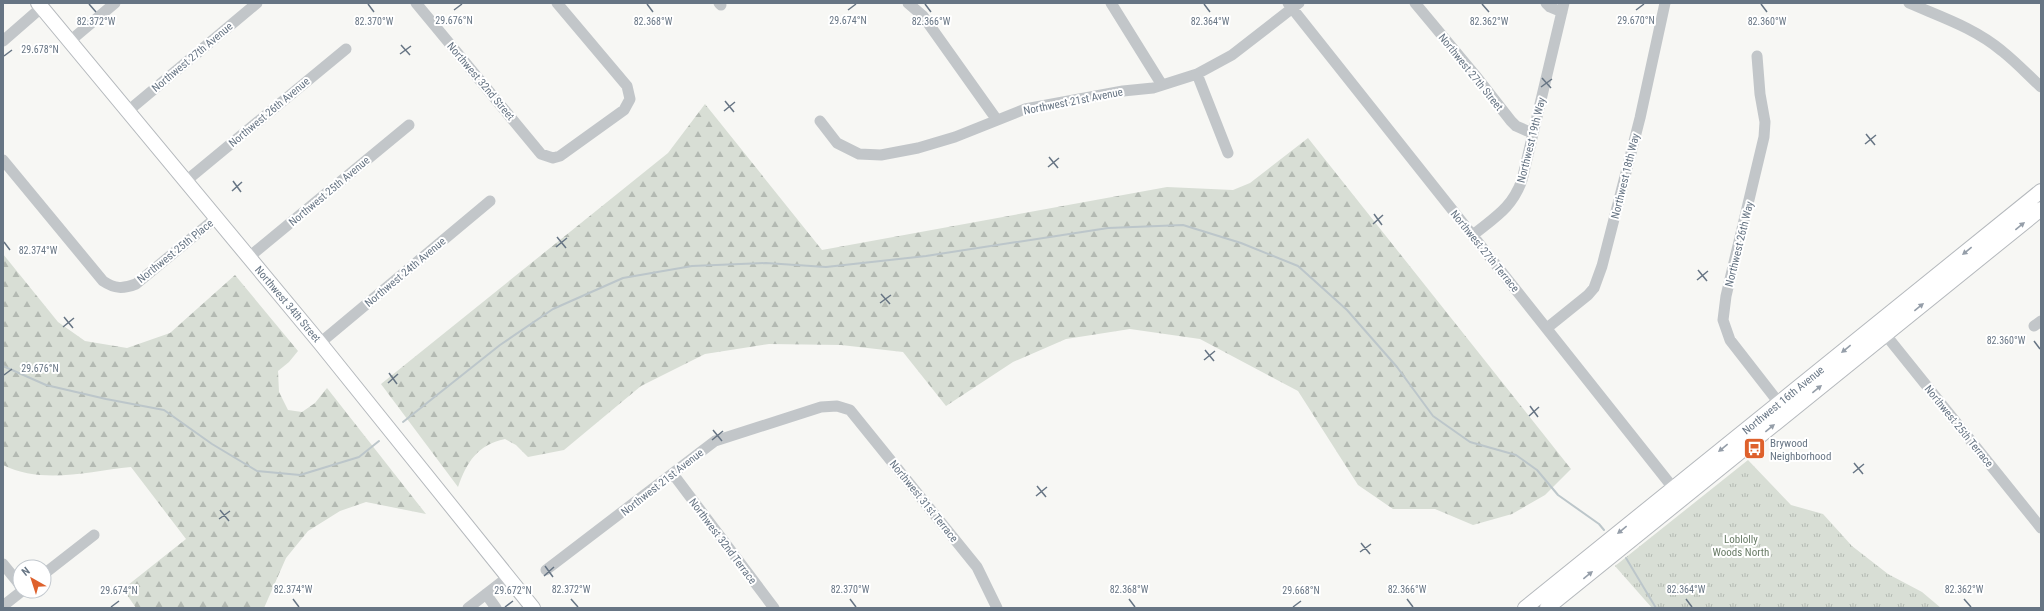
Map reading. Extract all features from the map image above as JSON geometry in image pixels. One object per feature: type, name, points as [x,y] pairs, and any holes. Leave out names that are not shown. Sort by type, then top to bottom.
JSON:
[{"type":"main road","name":"Northwest 34th Street","points":[[40,5],[320,343],[533,608]]},
{"type":"main road","name":"Northwest 16th Avenue","points":[[1525,608],[1568,582],[1678,494],[1987,244],[2041,191]]},
{"type":"main road","name":"Northwest 16th Avenue","points":[[1987,244],[2041,209]]},
{"type":"main road","name":"Northwest 16th Avenue","points":[[1547,608],[1568,582]]},
{"type":"street","points":[[70,41],[115,3]]},
{"type":"street","name":"Northwest 27th Avenue","points":[[128,111],[257,3]]},
{"type":"street","name":"Northwest 32nd Street","points":[[416,3],[541,154],[548,158],[560,156],[624,110],[630,99],[627,86],[557,3]]},
{"type":"street","points":[[908,3],[923,16],[997,120]]},
{"type":"street","points":[[1111,3],[1162,85]]},
{"type":"street","name":"Northwest 27th Street","points":[[1415,3],[1476,75],[1511,121],[1516,126],[1532,133]]},
{"type":"street","points":[[1546,3],[1550,7],[1563,7]]},
{"type":"street","name":"Northwest 18th Way","points":[[1547,328],[1588,295],[1594,288],[1602,266],[1640,118],[1665,3]]},
{"type":"street","points":[[1909,3],[1956,22],[1980,35],[2002,50],[2041,87]]},
{"type":"street","points":[[3,41],[40,5]]},
{"type":"street","name":"Northwest 21st Avenue","points":[[820,121],[837,143],[859,154],[881,155],[918,148],[955,137],[1025,109],[1162,85],[1197,74],[1232,56],[1293,5]]},
{"type":"street","name":"Northwest 27th Terrace","points":[[1293,5],[1678,494]]},
{"type":"street","name":"Northwest 19th Way","points":[[1473,235],[1512,202],[1517,195],[1522,180],[1563,7]]},
{"type":"street","name":"Northwest 26th Avenue","points":[[192,176],[346,49]]},
{"type":"street","name":"Northwest 26th Way","points":[[1757,56],[1760,94],[1765,122],[1764,137],[1726,296],[1723,320],[1730,340],[1783,408]]},
{"type":"street","points":[[1197,74],[1228,153]]},
{"type":"street","name":"Northwest 25th Avenue","points":[[249,257],[409,125]]},
{"type":"street","name":"Northwest 25th Place","points":[[3,160],[103,281],[111,287],[125,288],[136,284],[216,218]]},
{"type":"street","name":"Northwest 24th Avenue","points":[[320,343],[490,201]]},
{"type":"street","name":"Northwest 25th Terrace","points":[[1881,329],[2041,528]]},
{"type":"street","name":"Northwest 21st Avenue","points":[[546,570],[715,441],[821,407],[837,406]]},
{"type":"street","name":"Northwest 31st Terrace","points":[[837,406],[850,410],[977,566],[994,606]]},
{"type":"street","name":"Northwest 32nd Terrace","points":[[673,474],[774,608]]},
{"type":"street","points":[[52,568],[94,535]]},
{"type":"street","points":[[3,564],[12,575]]},
{"type":"street","points":[[468,608],[508,577]]},
{"type":"street","points":[[486,594],[496,608]]},
{"type":"street","points":[[3,606],[12,599]]},
{"type":"green space","points":[[705,104],[822,250],[1167,187],[1233,190],[1250,183],[1308,138],[1571,469],[1545,495],[1512,514],[1473,525],[1435,509],[1393,509],[1358,485],[1298,391],[1200,339],[1130,329],[1066,339],[1013,362],[946,406],[903,352],[841,345],[769,344],[705,354],[641,386],[564,450],[528,457],[516,445],[505,439],[487,446],[480,450],[469,462],[458,487],[381,384],[668,153]]},
{"type":"green space","points":[[3,254],[58,322],[85,341],[127,348],[170,333],[235,275],[298,351],[289,362],[278,371],[279,392],[288,410],[302,412],[315,403],[327,388],[426,514],[366,502],[340,511],[308,531],[286,558],[264,608],[136,608],[123,589],[186,539],[131,467],[66,475],[50,475],[18,471],[3,465]]},
{"type":"green space","name":"Loblolly Woods North","points":[[1748,460],[1791,505],[1823,514],[1852,546],[1888,574],[1922,592],[1941,608],[1652,608],[1615,566]]},
{"type":"waterway","points":[[403,422],[500,345],[553,309],[623,278],[692,266],[766,263],[826,267],[926,256],[1108,228],[1183,225],[1241,243],[1298,266],[1347,310],[1397,367],[1433,416],[1470,442],[1516,455],[1537,470],[1558,495],[1599,524],[1604,530]]},
{"type":"waterway","points":[[3,366],[46,385],[106,399],[164,410],[212,444],[257,471],[300,475],[359,457],[379,441]]},
{"type":"waterway","points":[[1626,558],[1656,608]]},
{"type":"place","name":"Brywood Neighborhood","points":[[1754,449]]}]
